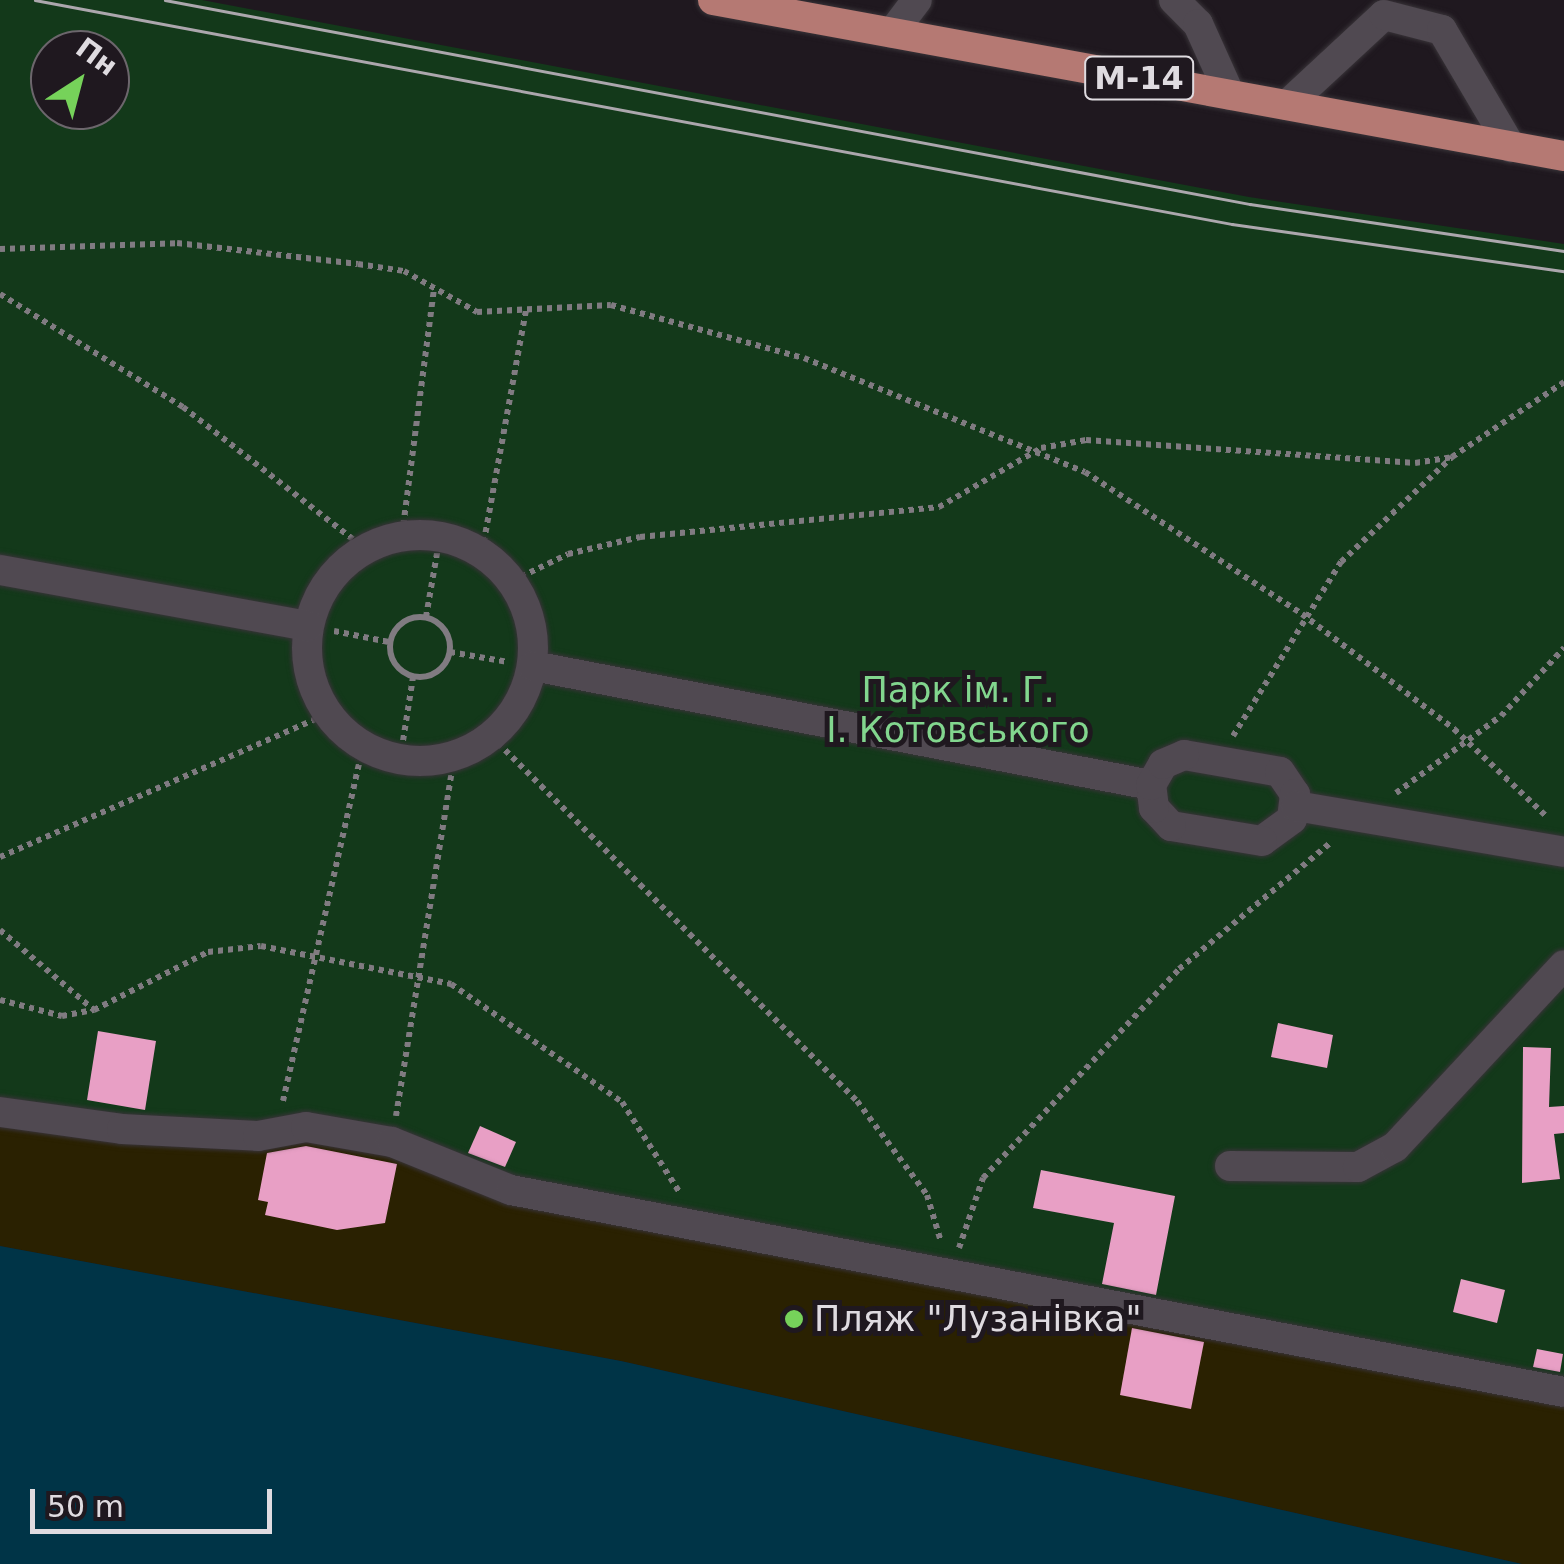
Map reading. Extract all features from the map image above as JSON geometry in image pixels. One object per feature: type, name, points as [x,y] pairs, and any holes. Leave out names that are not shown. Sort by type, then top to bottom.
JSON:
[{"type":"main road","name":"М-14","points":[[713,0],[1564,156]]},
{"type":"street","points":[[892,33],[917,0]]},
{"type":"street","points":[[1174,0],[1198,24],[1230,95]]},
{"type":"street","points":[[1287,105],[1384,15],[1442,30],[1511,146]]},
{"type":"street","points":[[402,535],[440,536],[482,552],[512,581],[526,607],[533,666],[524,696],[491,736],[454,757],[400,760],[364,746],[328,714],[306,657],[308,626],[327,581],[364,548],[402,535]]},
{"type":"street","points":[[0,570],[308,626]]},
{"type":"street","points":[[533,666],[1151,785]]},
{"type":"street","points":[[1172,758],[1228,761],[1280,772],[1296,806],[1285,830],[1249,840],[1171,826],[1154,808],[1151,785],[1172,758]]},
{"type":"street","points":[[1296,806],[1362,818],[1559,838]]},
{"type":"street","points":[[1230,1166],[1358,1167],[1395,1147],[1564,965]]},
{"type":"street","points":[[0,1112],[122,1130],[277,1132],[306,1126],[392,1142],[512,1190],[692,1228],[951,1273],[1564,1392]]},
{"type":"path","points":[[0,249],[177,243],[404,271],[478,312],[611,305],[693,324],[1041,448],[1302,614],[1468,741],[1559,838]]},
{"type":"path","points":[[402,535],[434,288]]},
{"type":"path","points":[[0,294],[183,407],[364,548]]},
{"type":"path","points":[[482,552],[526,310]]},
{"type":"path","points":[[1228,761],[1246,703],[1302,614],[1392,507],[1452,457],[1564,382]]},
{"type":"path","points":[[512,581],[568,554],[640,537],[940,508],[1041,448],[1086,440],[1415,463],[1452,457]]},
{"type":"path","points":[[426,617],[440,536]]},
{"type":"path","points":[[426,617],[442,626],[450,652],[437,672],[413,677],[397,668],[389,642],[398,624],[426,617]]},
{"type":"path","points":[[308,626],[389,642]]},
{"type":"path","points":[[951,1273],[983,1178],[1179,969],[1362,818],[1468,741],[1564,648]]},
{"type":"path","points":[[450,652],[533,666]]},
{"type":"path","points":[[400,760],[413,677]]},
{"type":"path","points":[[0,856],[328,714]]},
{"type":"path","points":[[491,736],[858,1101],[927,1195],[951,1273]]},
{"type":"path","points":[[277,1132],[309,954],[364,746]]},
{"type":"path","points":[[392,1142],[414,976],[454,757]]},
{"type":"path","points":[[0,930],[94,1010]]},
{"type":"path","points":[[0,1000],[62,1016],[94,1010],[208,952],[309,954],[414,976],[493,1008],[622,1102],[657,1146],[692,1228]]},
{"type":"green space","name":"Парк ім. Г. І. Котовського","points":[[0,0],[202,0],[1249,197],[1564,244],[1564,1392],[0,1111]]},
{"type":"sand","name":"Пляж \"Лузанівка\"","points":[[0,1111],[306,1127],[512,1190],[1564,1392],[1564,1564],[1522,1564],[621,1361],[0,1246]]},
{"type":"water","points":[[0,1246],[621,1361],[1522,1564],[0,1564]]},
{"type":"building","points":[[1278,1023],[1333,1035],[1327,1068],[1271,1057]]},
{"type":"building","points":[[98,1031],[156,1041],[145,1110],[87,1100]]},
{"type":"building","points":[[1523,1047],[1551,1048],[1549,1107],[1564,1106],[1564,1133],[1554,1134],[1560,1179],[1522,1183]]},
{"type":"building","points":[[480,1126],[516,1142],[505,1167],[468,1153]]},
{"type":"building","points":[[306,1146],[397,1164],[385,1223],[337,1230],[265,1215],[268,1202],[258,1200],[267,1153]]},
{"type":"building","points":[[1041,1170],[1175,1196],[1156,1295],[1102,1284],[1114,1223],[1033,1208]]},
{"type":"building","points":[[1461,1279],[1505,1290],[1497,1323],[1453,1312]]},
{"type":"building","points":[[1132,1328],[1204,1342],[1191,1409],[1120,1395]]},
{"type":"building","points":[[1537,1349],[1563,1354],[1560,1372],[1533,1367]]},
{"type":"tram line","points":[[35,0],[1232,224],[1564,271]]},
{"type":"tram line","points":[[165,0],[1250,204],[1564,251]]},
{"type":"place","name":"Пляж \"Лузанівка\"","points":[[794,1319]]}]
